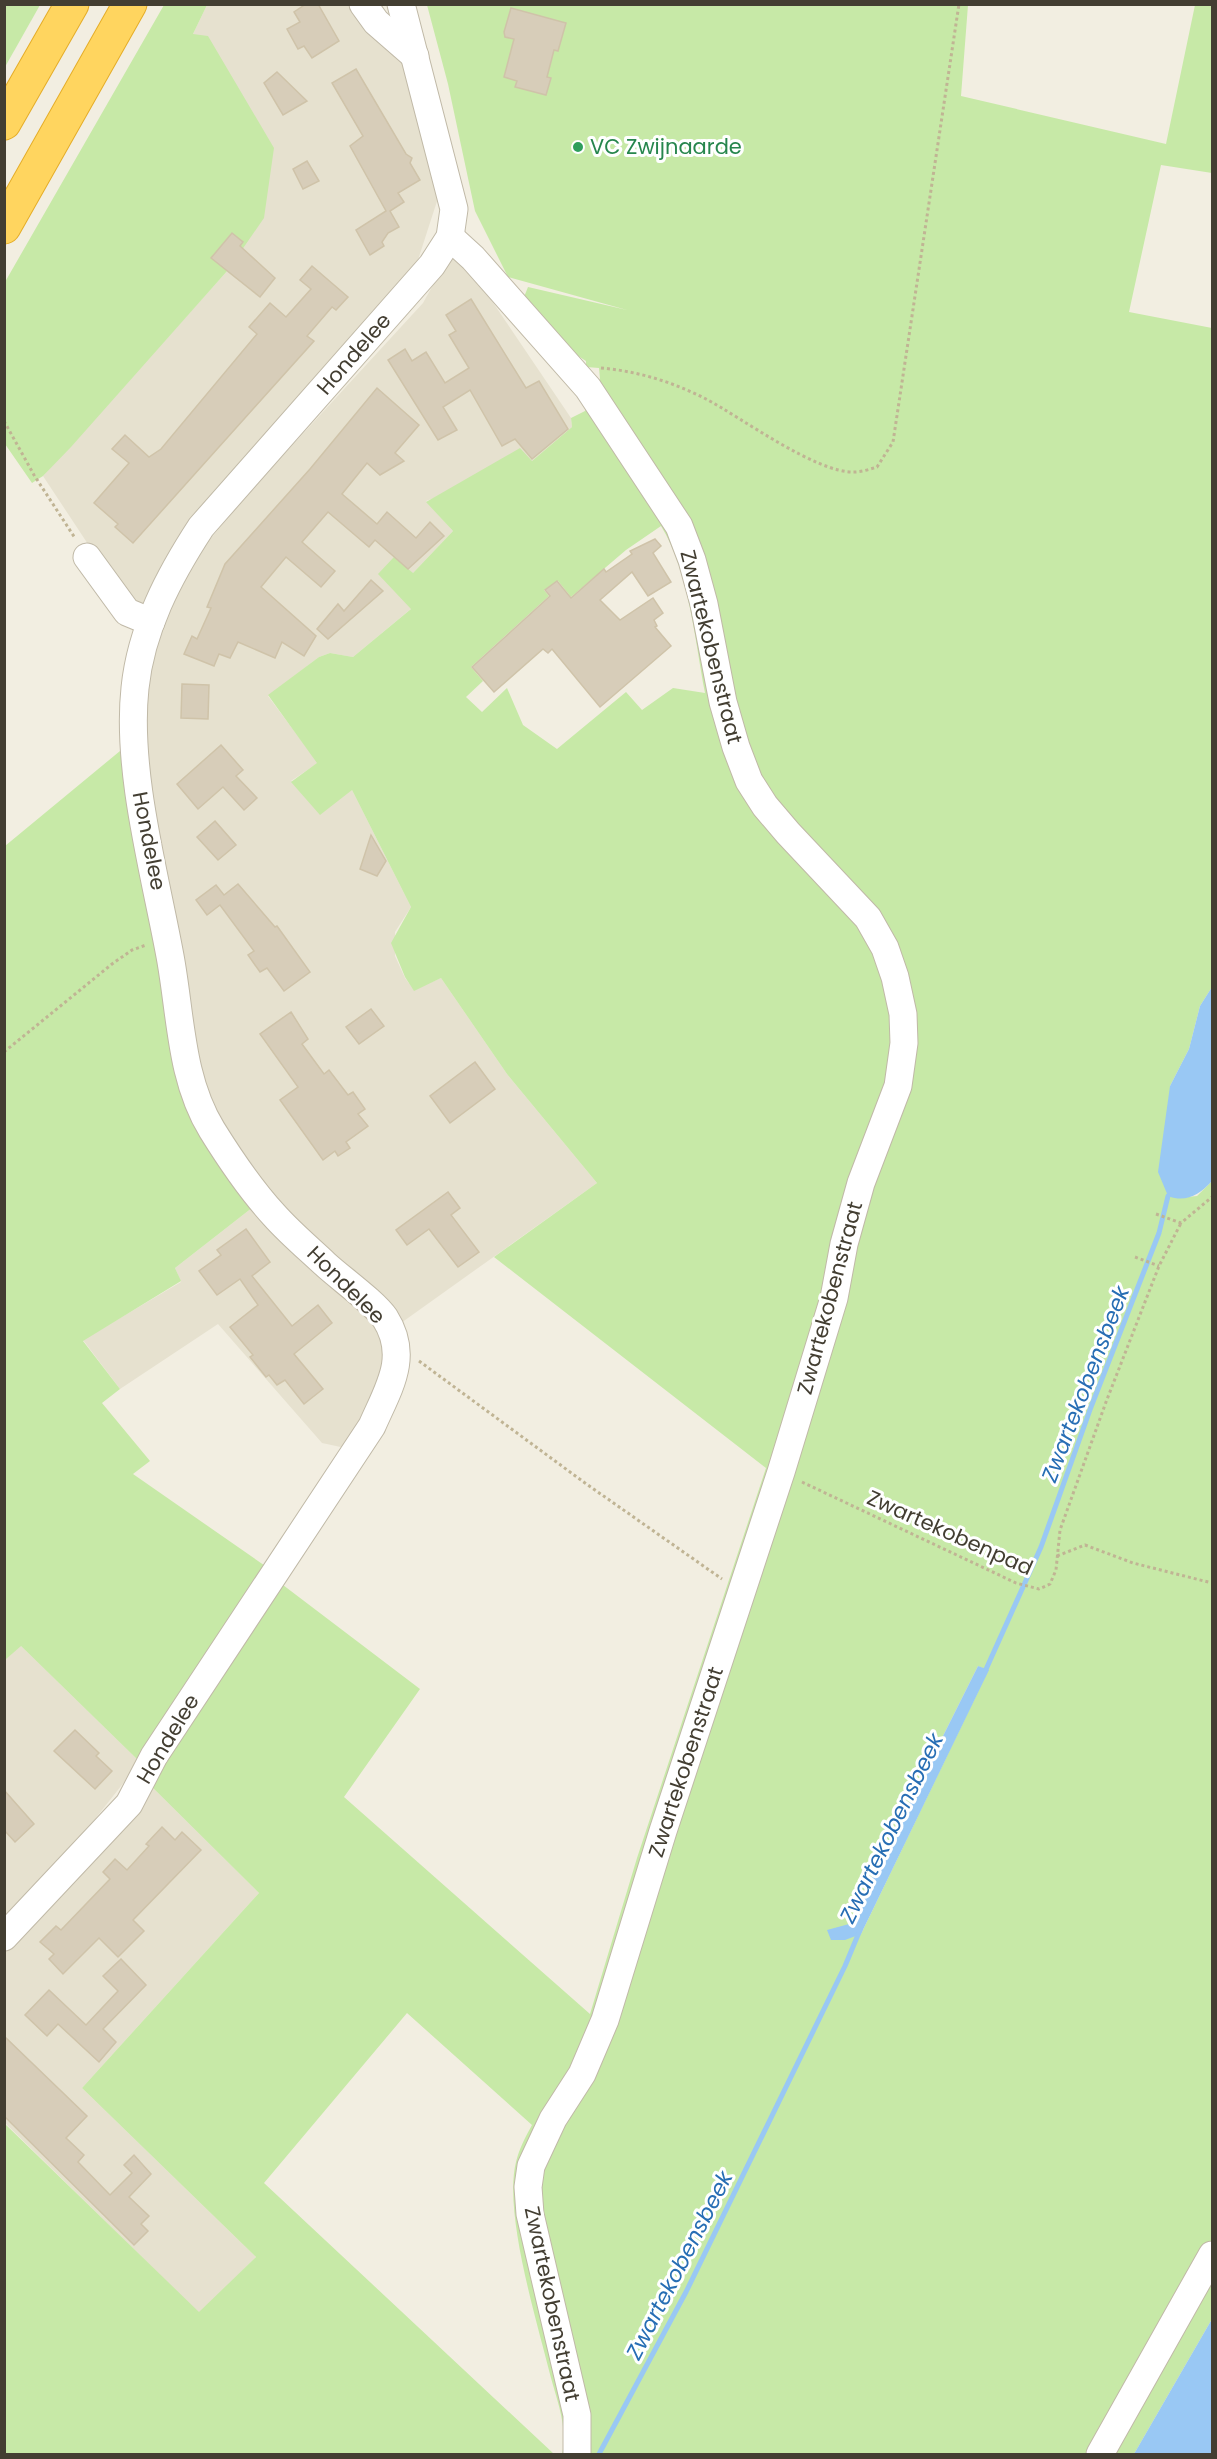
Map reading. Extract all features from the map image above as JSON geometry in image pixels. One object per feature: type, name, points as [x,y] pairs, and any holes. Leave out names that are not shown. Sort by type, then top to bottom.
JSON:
[{"type":"highway","points":[[4,123],[72,4]]},
{"type":"highway","points":[[4,227],[130,4]]},
{"type":"street","points":[[363,4],[376,22],[415,56]]},
{"type":"street","name":"Hondelee","points":[[4,1937],[129,1804],[154,1756],[372,1426],[391,1384],[398,1355],[384,1317],[274,1216],[219,1139],[198,1105],[186,1064],[167,938],[137,778],[134,732],[135,687],[151,622],[178,563],[201,527],[432,265],[450,237],[454,209],[401,4]]},
{"type":"street","name":"Zwartekobenstraat","points":[[450,237],[473,258],[526,321],[564,359],[636,458],[679,526],[704,604],[723,702],[736,747],[750,781],[765,806],[788,833],[868,918],[885,948],[903,1014],[904,1043],[898,1086],[861,1183],[844,1244],[834,1298],[781,1472],[663,1831],[605,2020],[582,2073],[553,2119],[531,2166],[528,2187],[530,2214],[551,2314],[577,2415],[577,2454]]},
{"type":"street","points":[[87,557],[127,612],[151,622]]},
{"type":"street","points":[[1100,2454],[1212,2254]]},
{"type":"path","points":[[564,359],[586,367],[634,371],[704,398],[800,455],[831,467],[854,472],[877,467],[893,442],[959,4]]},
{"type":"path","points":[[4,421],[34,475],[87,557]]},
{"type":"path","points":[[4,1052],[132,950],[167,938]]},
{"type":"path","points":[[1156,1214],[1181,1223],[1212,1197]]},
{"type":"path","name":"Zwartekobenpad","points":[[781,1472],[1016,1583],[1039,1589],[1050,1584],[1056,1570],[1060,1530],[1159,1266],[1181,1223]]},
{"type":"path","points":[[1135,1257],[1159,1266]]},
{"type":"path","points":[[398,1355],[421,1361],[585,1483],[728,1584],[743,1588]]},
{"type":"path","points":[[1057,1556],[1085,1545],[1133,1563],[1212,1583]]},
{"type":"shaded area","points":[[207,5],[372,5],[409,74],[439,195],[417,263],[149,602],[135,604],[117,588],[43,476],[228,270],[193,34]]},
{"type":"shaded area","points":[[453,256],[463,258],[571,418],[572,427],[532,461],[426,501],[453,531],[413,573],[412,608],[353,657],[330,653],[319,657],[268,696],[318,763],[291,781],[352,790],[411,907],[395,932],[395,956],[405,978],[414,990],[441,978],[507,1074],[597,1183],[401,1323],[270,1196],[210,1109],[176,949],[145,744],[146,696],[156,641],[168,605],[195,557],[254,487],[423,303],[443,267]]},
{"type":"shaded area","points":[[257,1204],[360,1308],[378,1330],[383,1351],[384,1374],[350,1449],[322,1443],[218,1324],[120,1389],[83,1340],[181,1282],[175,1268]]},
{"type":"shaded area","points":[[20,1645],[140,1762],[72,1848],[5,1922],[5,1660]]},
{"type":"shaded area","points":[[150,1785],[259,1893],[82,2088],[256,2257],[199,2313],[5,2123],[4,1951],[35,1920]]},
{"type":"green space","points":[[4,5],[40,5],[5,67]]},
{"type":"green space","points":[[164,5],[207,5],[193,34],[208,36],[274,148],[264,218],[228,270],[71,447],[43,476],[32,483],[5,444],[5,282]]},
{"type":"green space","points":[[427,5],[968,5],[961,96],[1166,144],[1195,5],[1212,5],[1212,173],[1161,165],[1129,312],[1212,328],[1212,987],[1200,1006],[1189,1049],[1170,1086],[1187,1197],[1197,1196],[1212,1181],[1212,2319],[1134,2454],[562,2454],[564,2436],[561,2416],[524,2269],[514,2210],[513,2184],[516,2162],[532,2125],[407,2013],[264,2183],[554,2454],[5,2454],[4,2123],[199,2312],[256,2257],[82,2088],[259,1893],[150,1785],[283,1585],[420,1689],[344,1797],[590,2014],[637,1858],[766,1468],[494,1257],[597,1183],[507,1074],[441,978],[414,991],[405,977],[391,943],[411,907],[352,790],[320,815],[291,782],[317,763],[268,695],[319,657],[330,653],[353,657],[411,609],[378,574],[394,557],[413,573],[453,531],[426,502],[520,448],[532,461],[572,427],[571,418],[585,411],[600,379],[599,368],[586,367],[586,361],[553,340],[524,297],[528,287],[627,310],[508,277],[475,211],[448,84]],"holes":[[[661,526],[671,544],[685,585],[705,693],[673,688],[642,710],[626,692],[557,749],[523,725],[507,688],[482,712],[466,697],[483,681],[471,667],[549,596],[544,590],[558,581],[571,597],[626,550]],[[978,1666],[988,1671],[861,1934],[849,1924]]]},
{"type":"green space","points":[[120,751],[176,1054],[257,1204],[175,1268],[181,1281],[83,1341],[120,1389],[102,1403],[150,1461],[133,1474],[271,1570],[140,1762],[21,1646],[5,1660],[5,846]]},
{"type":"water","points":[[1212,987],[1212,1181],[1192,1196],[1181,1199],[1168,1196],[1158,1172],[1170,1086],[1189,1049],[1200,1006]]},
{"type":"water","points":[[978,1666],[989,1670],[861,1934],[845,1940],[831,1940],[827,1930],[849,1924]]},
{"type":"water","points":[[1212,2319],[1212,2454],[1134,2454]]},
{"type":"building","points":[[306,4],[318,4],[339,41],[312,58],[304,46],[298,49],[287,29],[300,22],[294,12]]},
{"type":"building","points":[[511,8],[566,23],[558,51],[554,50],[547,77],[551,78],[546,95],[515,87],[517,81],[504,77],[514,39],[505,37],[504,32]]},
{"type":"building","points":[[356,69],[406,154],[412,158],[410,163],[420,180],[398,193],[404,202],[390,211],[399,227],[388,233],[382,242],[384,246],[370,255],[356,230],[386,211],[350,146],[363,136],[332,83]]},
{"type":"building","points":[[277,72],[307,101],[283,115],[264,83]]},
{"type":"building","points":[[307,161],[319,181],[303,189],[293,169]]},
{"type":"building","points":[[232,233],[243,242],[240,246],[275,278],[260,297],[211,258]]},
{"type":"building","points":[[312,266],[348,297],[336,310],[332,307],[307,336],[314,341],[133,543],[115,527],[118,524],[94,503],[129,463],[112,449],[125,435],[149,457],[161,449],[257,334],[249,327],[270,303],[286,317],[311,289],[300,280]]},
{"type":"building","points":[[471,299],[526,388],[539,381],[568,429],[532,459],[515,439],[502,446],[470,390],[443,407],[457,430],[438,440],[388,360],[405,349],[412,361],[426,352],[445,383],[469,368],[449,335],[456,331],[446,315]]},
{"type":"building","points":[[377,388],[419,425],[395,453],[404,461],[380,475],[367,463],[342,494],[377,524],[387,512],[416,538],[430,522],[444,536],[408,569],[375,540],[369,547],[328,512],[302,542],[335,571],[321,587],[286,557],[261,587],[316,636],[304,656],[282,642],[275,658],[238,642],[230,658],[219,654],[214,666],[184,654],[192,636],[197,639],[211,608],[207,607],[225,564],[310,469]]},
{"type":"building","points":[[655,539],[661,546],[653,553],[671,582],[648,596],[632,572],[600,600],[620,620],[653,598],[663,613],[654,620],[657,626],[655,627],[671,646],[600,707],[552,649],[548,653],[543,649],[494,692],[472,667],[550,596],[545,590],[557,581],[571,598],[604,569],[606,572],[632,554],[630,551]]},
{"type":"building","points":[[371,580],[383,591],[328,639],[317,629],[338,604],[344,611]]},
{"type":"building","points":[[182,684],[209,685],[208,719],[181,718]]},
{"type":"building","points":[[221,745],[243,770],[236,776],[257,798],[244,810],[223,787],[198,809],[177,784]]},
{"type":"building","points":[[215,821],[236,845],[218,860],[197,837]]},
{"type":"building","points":[[371,835],[386,861],[377,876],[360,869]]},
{"type":"building","points":[[238,884],[275,927],[277,926],[310,972],[284,991],[267,968],[260,972],[248,955],[254,951],[220,905],[207,915],[196,900],[216,885],[224,895]]},
{"type":"building","points":[[371,1009],[384,1026],[359,1044],[346,1027]]},
{"type":"building","points":[[291,1012],[308,1039],[302,1044],[324,1074],[329,1070],[348,1095],[353,1092],[365,1109],[358,1114],[368,1126],[346,1142],[350,1148],[338,1156],[335,1151],[323,1160],[280,1100],[298,1087],[260,1034]]},
{"type":"building","points":[[475,1062],[495,1089],[450,1123],[430,1096]]},
{"type":"building","points":[[448,1192],[460,1208],[451,1215],[479,1252],[458,1267],[429,1229],[407,1245],[396,1230]]},
{"type":"building","points":[[246,1229],[270,1262],[252,1276],[292,1326],[318,1305],[332,1323],[294,1354],[323,1389],[304,1404],[285,1380],[277,1385],[269,1375],[266,1377],[250,1357],[253,1355],[230,1327],[258,1305],[240,1279],[217,1295],[199,1271],[221,1255],[217,1250]]},
{"type":"building","points":[[75,1730],[99,1753],[96,1756],[112,1771],[95,1789],[54,1751]]},
{"type":"building","points":[[4,1790],[34,1824],[15,1842],[4,1830]]},
{"type":"building","points":[[162,1827],[175,1840],[182,1832],[201,1850],[133,1920],[144,1931],[118,1957],[99,1938],[63,1974],[49,1959],[54,1954],[40,1942],[56,1926],[61,1930],[110,1879],[103,1872],[115,1859],[127,1870],[149,1846],[146,1844]]},
{"type":"building","points":[[121,1959],[146,1985],[103,2029],[116,2042],[99,2062],[58,2024],[47,2036],[25,2015],[49,1990],[86,2025],[118,1991],[103,1976]]},
{"type":"building","points":[[4,2036],[87,2116],[66,2138],[84,2155],[78,2162],[110,2195],[132,2173],[124,2165],[134,2155],[151,2174],[129,2197],[149,2216],[141,2224],[148,2231],[134,2245],[4,2116]]},
{"type":"waterway","name":"Zwartekobensbeek","points":[[983,1676],[1041,1547],[1091,1407],[1159,1233],[1168,1196]]},
{"type":"waterway","name":"Zwartekobensbeek","points":[[599,2454],[686,2292],[845,1966],[860,1930]]},
{"type":"place","name":"VC Zwijnaarde","points":[[578,147]]}]
